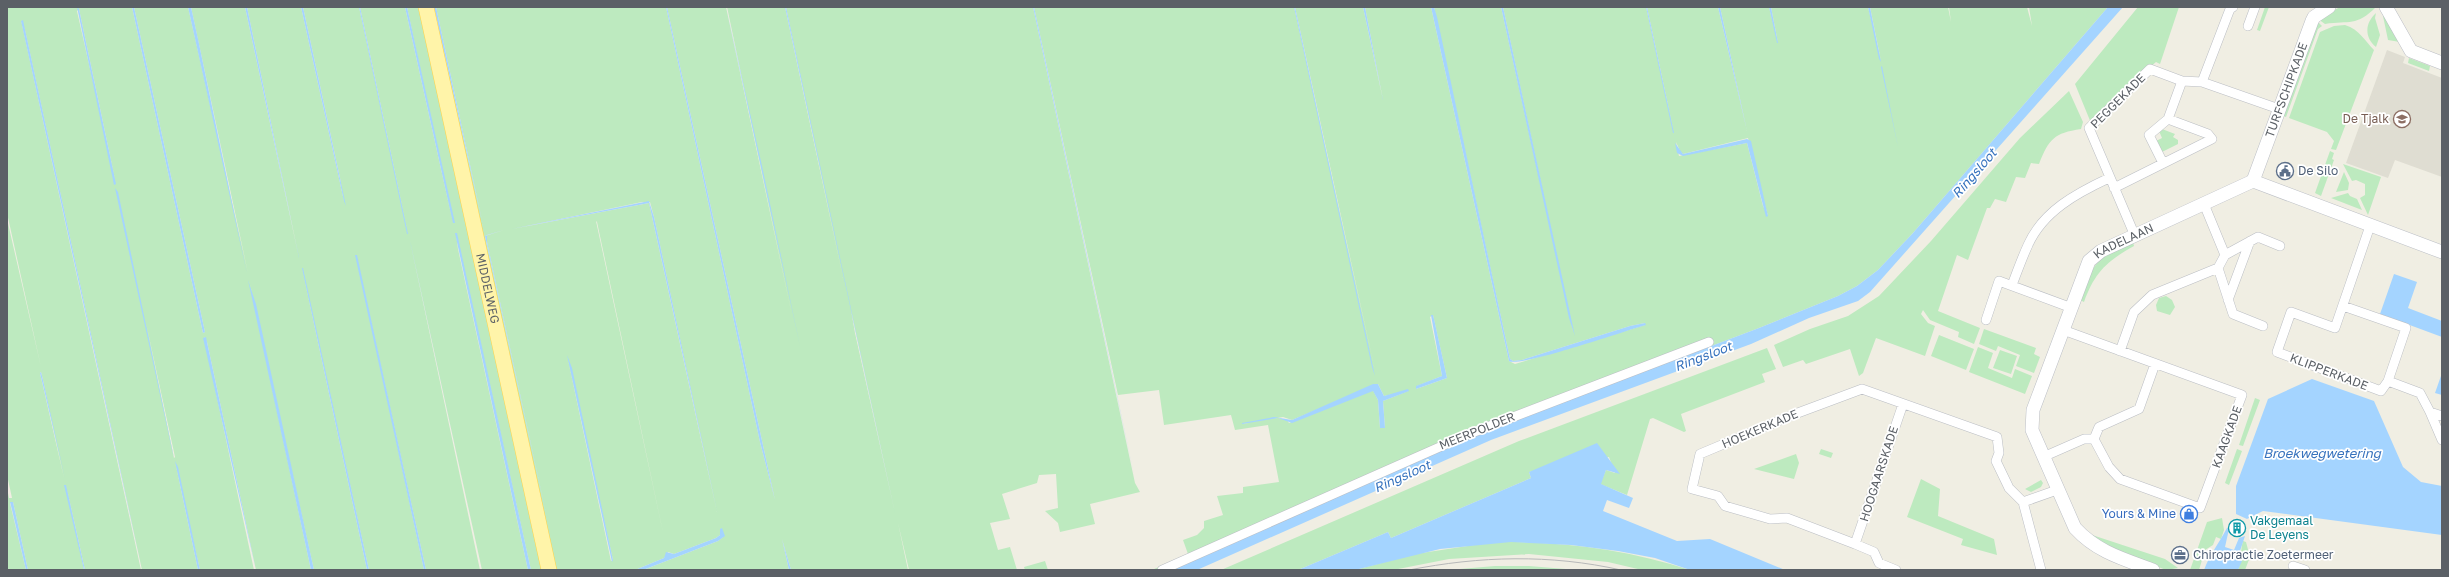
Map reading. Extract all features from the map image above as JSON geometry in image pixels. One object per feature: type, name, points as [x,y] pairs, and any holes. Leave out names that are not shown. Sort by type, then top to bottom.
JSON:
[{"type":"main road","name":"MIDDELWEG","points":[[426,7],[549,570]]},
{"type":"street","points":[[2202,82],[2230,9],[2233,7]]},
{"type":"street","points":[[2248,26],[2255,7]]},
{"type":"street","name":"TURFSCHIPKADE","points":[[2253,181],[2314,16],[2329,7]]},
{"type":"street","points":[[2386,7],[2411,51],[2442,63]]},
{"type":"street","name":"PEGGEKADE","points":[[2135,236],[2089,128],[2150,69],[2182,81],[2202,82],[2279,109]]},
{"type":"street","points":[[2163,163],[2149,135],[2168,119],[2182,81]]},
{"type":"street","points":[[2114,188],[2212,139],[2208,134],[2168,119]]},
{"type":"street","points":[[2012,285],[2028,244],[2038,228],[2058,207],[2084,190],[2109,178]]},
{"type":"street","points":[[2253,181],[2442,252]]},
{"type":"street","name":"KADELAAN","points":[[2153,570],[2100,551],[2087,542],[2075,528],[2057,490],[2032,430],[2031,418],[2089,261],[2101,251],[2253,181]]},
{"type":"street","points":[[2204,204],[2224,255]]},
{"type":"street","name":"KLIPPERKADE","points":[[2343,306],[2406,328],[2388,381],[2382,391],[2277,352],[2291,312],[2335,328],[2370,226]]},
{"type":"street","points":[[2263,326],[2234,314],[2218,268],[2224,255],[2258,237],[2280,246]]},
{"type":"street","points":[[2228,300],[2250,241]]},
{"type":"street","points":[[2120,351],[2134,312],[2152,295],[2218,268]]},
{"type":"street","points":[[1986,320],[1999,281],[2072,308]]},
{"type":"street","name":"KAAGKADE","points":[[2063,330],[2242,395],[2200,508],[2120,479],[2108,467],[2094,438]]},
{"type":"street","name":"MEERPOLDER","points":[[1162,570],[1469,434],[1709,342]]},
{"type":"street","points":[[2043,457],[2084,439],[2094,438],[2099,427],[2138,409],[2155,364]]},
{"type":"street","points":[[2388,381],[2420,393],[2442,440]]},
{"type":"street","name":"HOEKERKADE","points":[[1896,570],[1879,563],[1874,552],[1855,544],[1787,518],[1770,519],[1725,506],[1718,496],[1692,489],[1700,454],[1795,414],[1862,389],[1997,437],[1999,453],[1996,461],[2010,488],[2024,502]]},
{"type":"street","name":"HOOGAARSKADE","points":[[1855,544],[1903,404]]},
{"type":"street","points":[[2430,412],[2442,416]]},
{"type":"street","points":[[2040,570],[2024,502],[2057,490]]},
{"type":"street","points":[[2293,566],[2305,570]]},
{"type":"shaded area","name":"De Tjalk","points":[[2387,50],[2405,57],[2403,63],[2442,78],[2442,177],[2395,160],[2388,178],[2346,163]]},
{"type":"green space","points":[[7,7],[132,7],[203,333],[205,332],[134,7],[188,7],[248,273],[191,7],[245,7],[299,258],[247,7],[301,7],[344,201],[303,7],[359,7],[408,234],[360,7],[405,7],[453,223],[407,7],[434,7],[483,225],[436,7],[666,7],[760,442],[775,500],[667,7],[726,7],[793,320],[727,7],[785,7],[843,278],[786,7],[1033,7],[1135,483],[1140,492],[1090,504],[1095,524],[1060,532],[1058,523],[1045,511],[1058,508],[1056,474],[1039,475],[1037,483],[1002,494],[1010,519],[990,523],[998,550],[1010,547],[1017,570],[909,570],[898,523],[908,570],[791,570],[782,539],[789,570],[643,570],[718,541],[723,537],[721,528],[720,535],[716,538],[674,554],[668,552],[664,558],[635,570],[531,570],[456,233],[458,249],[528,570],[482,570],[410,241],[480,570],[426,570],[356,254],[424,570],[369,570],[302,268],[367,570],[314,570],[249,280],[311,570],[256,570],[207,342],[204,337],[254,570],[200,570],[175,461],[198,570],[142,570],[25,30],[21,20],[141,570],[85,570],[66,485],[84,570],[28,570],[13,502],[10,503],[26,570],[7,570],[7,488],[9,498],[12,498],[7,475],[7,219],[41,367],[7,213]],"holes":[[[79,9],[116,184],[77,11]],[[642,202],[650,202],[717,512],[649,203],[512,229]],[[596,221],[597,222],[664,537]],[[487,235],[487,242],[549,527],[485,236]],[[851,310],[895,513],[855,333]],[[146,323],[175,457],[174,458]],[[567,355],[613,560],[611,561]],[[41,372],[64,478],[40,373]]]},
{"type":"green space","points":[[1034,7],[1294,7],[1376,375],[1295,7],[1363,7],[1383,100],[1365,7],[1431,7],[1509,361],[1515,364],[1645,325],[1645,323],[1630,326],[1522,360],[1513,361],[1510,359],[1434,7],[1501,7],[1574,336],[1503,7],[1646,7],[1674,133],[1647,7],[1718,7],[1747,131],[1720,7],[1769,7],[1778,43],[1771,7],[1868,7],[1881,61],[1870,7],[1948,7],[1951,22],[1949,7],[2027,7],[2032,26],[2029,7],[2108,7],[1913,233],[1878,270],[1857,286],[1838,296],[1759,328],[1457,442],[1167,570],[1152,570],[1188,554],[1183,540],[1197,535],[1204,528],[1204,521],[1223,515],[1217,496],[1243,493],[1243,487],[1279,482],[1268,425],[1235,430],[1231,415],[1164,425],[1159,390],[1118,395]],"holes":[[[1748,138],[1765,205],[1768,216],[1763,206],[1747,143],[1679,156],[1676,142],[1683,154]],[[1433,315],[1447,378],[1416,389],[1417,386],[1442,376],[1430,317]],[[1378,384],[1384,396],[1408,391],[1383,401],[1385,428],[1380,428],[1378,400],[1373,390],[1289,423],[1287,420],[1278,418],[1242,424],[1283,417],[1292,420]]]},
{"type":"green space","points":[[2138,7],[2179,7],[2160,64],[2156,62],[2091,123],[2075,84]]},
{"type":"green space","points":[[2265,7],[2269,7],[2260,31],[2257,30]]},
{"type":"green space","points":[[2340,7],[2376,7],[2363,18],[2352,22],[2325,24],[2318,19]]},
{"type":"green space","points":[[2386,10],[2400,42],[2388,40],[2383,16]]},
{"type":"green space","points":[[2376,13],[2375,18],[2380,35],[2376,47],[2369,39],[2367,30],[2372,17]]},
{"type":"green space","points":[[2317,21],[2322,26],[2318,29],[2286,117],[2281,115]]},
{"type":"green space","points":[[2345,25],[2358,32],[2374,50],[2336,150],[2331,149],[2334,141],[2327,132],[2289,118],[2320,32],[2334,26]]},
{"type":"green space","points":[[2409,58],[2430,66],[2429,71],[2408,63]]},
{"type":"green space","points":[[2069,91],[2083,122],[2081,129],[2058,135],[2046,149],[2039,164],[2031,163],[2025,178],[2016,177],[2006,202],[1995,199],[1990,208],[1987,208],[1968,260],[1957,255],[1938,311],[1980,328],[1974,344],[1958,337],[1959,332],[1930,320],[1923,310],[1921,314],[1928,323],[1935,326],[1925,356],[1876,338],[1863,373],[1859,376],[1850,349],[1806,364],[1803,360],[1783,367],[1774,345],[1810,329],[1848,316],[1879,296],[1931,241],[2020,138]]},
{"type":"green space","points":[[2162,129],[2175,134],[2173,137],[2178,140],[2178,144],[2162,152],[2156,141],[2162,138],[2159,131]]},
{"type":"green space","points":[[2330,151],[2334,153],[2332,159],[2334,160],[2321,196],[2315,193]]},
{"type":"green space","points":[[2343,164],[2381,177],[2368,215],[2360,198],[2365,195],[2365,184],[2356,180],[2352,181]]},
{"type":"green space","points":[[2344,172],[2349,183],[2348,190],[2336,192]]},
{"type":"green space","points":[[2348,193],[2350,196],[2357,199],[2362,210],[2331,198]]},
{"type":"green space","points":[[2133,242],[2134,246],[2116,257],[2103,268],[2093,283],[2084,302],[2080,300],[2089,277],[2098,263],[2110,253]]},
{"type":"green space","points":[[2166,296],[2172,300],[2175,307],[2170,315],[2157,311],[2156,305],[2159,298]]},
{"type":"green space","points":[[1984,329],[2036,348],[2034,354],[2040,357],[2034,373],[2016,366],[2020,355],[1998,346],[1996,351],[1979,344]]},
{"type":"green space","points":[[1939,335],[1974,349],[1966,370],[1931,356]]},
{"type":"green space","points":[[1978,347],[1993,353],[1988,368],[2012,378],[2015,369],[2032,376],[2025,394],[1969,372]]},
{"type":"green space","points":[[1767,348],[1776,369],[1762,374],[1765,382],[1681,414],[1686,431],[1684,432],[1653,418],[1650,419],[1627,495],[1600,484],[1606,470],[1615,473],[1609,457],[1529,472],[1531,478],[1391,538],[1388,532],[1298,570],[1221,570],[1519,441]]},
{"type":"green space","points":[[2000,350],[2017,356],[2011,374],[1993,368]]},
{"type":"green space","points":[[2255,398],[2260,400],[2243,446],[2239,445]]},
{"type":"green space","points":[[1821,449],[1833,453],[1831,458],[1819,454]]},
{"type":"green space","points":[[2237,449],[2242,451],[2229,485],[2225,483]]},
{"type":"green space","points":[[1796,454],[1799,463],[1794,479],[1754,469]]},
{"type":"green space","points":[[1921,479],[1940,489],[1938,516],[1994,539],[1997,555],[1961,545],[1963,539],[1907,517]]},
{"type":"green space","points":[[2041,480],[2043,483],[2041,487],[2031,492],[2025,489]]},
{"type":"green space","points":[[2222,518],[2224,530],[2221,539],[2216,537],[2213,545],[2205,550],[2199,570],[2190,570],[2207,522]]},
{"type":"green space","points":[[2086,533],[2165,559],[2178,568],[2166,570],[2103,545]]},
{"type":"green space","points":[[2243,541],[2246,542],[2250,557],[2245,570],[2238,570],[2240,563]]},
{"type":"green space","points":[[1494,542],[1544,543],[1593,548],[1642,557],[1690,570],[1642,570],[1608,562],[1529,554],[1449,559],[1393,570],[1355,570],[1415,554]]},
{"type":"green space","points":[[1045,561],[1048,570],[1025,570],[1024,567]]},
{"type":"green space","points":[[1495,566],[1529,566],[1578,570],[1448,570]]},
{"type":"water","points":[[77,7],[79,9],[116,184],[114,185]]},
{"type":"water","points":[[132,7],[134,7],[205,332],[203,333]]},
{"type":"water","points":[[188,7],[191,7],[247,274]]},
{"type":"water","points":[[245,7],[247,7],[294,234]]},
{"type":"water","points":[[301,7],[303,7],[346,206],[344,201]]},
{"type":"water","points":[[360,7],[408,234],[407,234]]},
{"type":"water","points":[[405,7],[407,7],[455,223],[453,223]]},
{"type":"water","points":[[434,7],[436,7],[483,225]]},
{"type":"water","points":[[667,7],[775,500],[760,442]]},
{"type":"water","points":[[726,7],[762,166],[800,346]]},
{"type":"water","points":[[785,7],[786,7],[895,513]]},
{"type":"water","points":[[1033,7],[1034,7],[1136,484]]},
{"type":"water","points":[[1295,7],[1375,376],[1372,367]]},
{"type":"water","points":[[1363,7],[1365,7],[1381,91]]},
{"type":"water","points":[[1431,7],[1434,7],[1437,17],[1510,359],[1513,361],[1522,360],[1630,326],[1645,323],[1646,325],[1552,354],[1517,362],[1509,361]]},
{"type":"water","points":[[1501,7],[1503,7],[1575,336],[1569,318]]},
{"type":"water","points":[[1647,7],[1674,133],[1673,133]]},
{"type":"water","points":[[1718,7],[1720,7],[1747,131]]},
{"type":"water","points":[[1769,7],[1771,7],[1778,43],[1777,43]]},
{"type":"water","points":[[1868,7],[1870,7],[1881,62],[1879,59]]},
{"type":"water","name":"Ringsloot","points":[[2108,7],[2123,7],[1870,292],[1858,301],[1809,318],[1751,344],[1491,440],[1197,570],[1167,570],[1457,442],[1759,328],[1838,296],[1857,286],[1878,270],[1913,233]]},
{"type":"water","points":[[23,20],[142,570],[21,21]]},
{"type":"water","points":[[1882,66],[1898,147],[1881,67]]},
{"type":"water","points":[[1747,139],[1751,141],[1768,216],[1766,217],[1747,143],[1683,156],[1677,153],[1675,143],[1683,154]]},
{"type":"water","points":[[115,188],[118,192],[174,458],[172,450]]},
{"type":"water","points":[[649,201],[654,217],[718,515],[649,203],[511,229]]},
{"type":"water","points":[[455,233],[457,233],[531,570],[528,570]]},
{"type":"water","points":[[487,235],[487,242],[549,527],[485,236]]},
{"type":"water","points":[[410,241],[411,245],[482,570]]},
{"type":"water","points":[[355,255],[357,255],[426,570],[424,570]]},
{"type":"water","points":[[303,268],[369,570],[367,570]]},
{"type":"water","points":[[2394,274],[2417,282],[2408,308],[2442,321],[2442,337],[2380,314]]},
{"type":"water","points":[[248,280],[256,304],[314,570],[311,570]]},
{"type":"water","points":[[1431,315],[1433,315],[1447,378],[1416,389],[1416,386],[1442,376]]},
{"type":"water","points":[[206,337],[207,342],[256,570],[203,338]]},
{"type":"water","points":[[567,355],[572,368],[613,560],[612,562]]},
{"type":"water","points":[[41,372],[43,380],[65,478],[40,373]]},
{"type":"water","points":[[2442,373],[2442,395],[2435,393]]},
{"type":"water","name":"Broekwegwetering","points":[[2312,379],[2374,401],[2403,467],[2421,482],[2442,486],[2442,535],[2263,511],[2247,519],[2236,514],[2236,486],[2268,399]]},
{"type":"water","points":[[1373,384],[1378,384],[1384,396],[1408,389],[1409,391],[1383,401],[1385,428],[1380,428],[1378,400],[1373,391],[1292,423],[1278,418],[1242,424],[1274,417],[1292,420]]},
{"type":"water","points":[[1597,443],[1620,474],[1606,470],[1601,484],[1633,498],[1629,508],[1607,500],[1603,511],[1677,541],[1710,539],[1785,570],[1690,570],[1655,558],[1618,551],[1571,545],[1511,542],[1440,549],[1355,570],[1298,570],[1388,532],[1391,538],[1531,478],[1529,472]]},
{"type":"water","points":[[175,461],[178,467],[200,570],[198,570]]},
{"type":"water","points":[[64,485],[66,485],[85,570],[84,570]]},
{"type":"water","points":[[10,502],[13,502],[28,570],[26,570]]},
{"type":"water","points":[[722,528],[725,536],[718,541],[643,570],[635,570],[664,558],[666,552],[674,554],[716,538],[720,535],[720,529]]},
{"type":"water","points":[[2227,528],[2229,529],[2225,547],[2234,550],[2239,538],[2245,536],[2240,551],[2242,561],[2238,570],[2204,570],[2206,564]]},
{"type":"water","points":[[782,539],[791,570],[789,570]]},
{"type":"tram line","points":[[1409,570],[1462,562],[1515,559],[1568,561],[1621,570]]},
{"type":"place","name":"De Tjalk","points":[[2402,119]]},
{"type":"place","name":"De Silo","points":[[2285,171]]},
{"type":"place","name":"Yours & Mine","points":[[2189,514]]},
{"type":"place","name":"Vakgemaal De Leyens","points":[[2237,528]]},
{"type":"place","name":"Chiropractie Zoetermeer","points":[[2180,555]]}]
